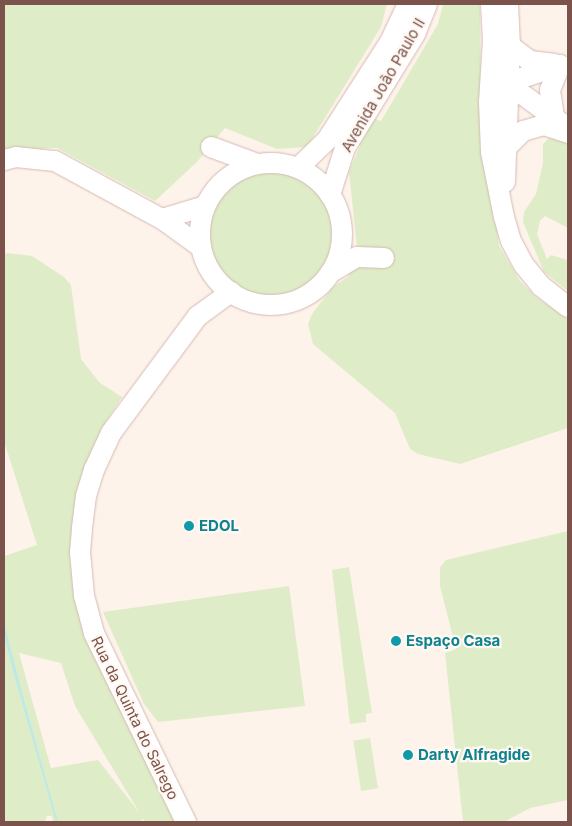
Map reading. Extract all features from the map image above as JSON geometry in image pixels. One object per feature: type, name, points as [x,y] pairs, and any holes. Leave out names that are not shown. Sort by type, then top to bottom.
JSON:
[{"type":"street","name":"Avenida João Paulo II","points":[[298,168],[327,140],[390,42],[408,4]]},
{"type":"street","name":"Avenida João Paulo II","points":[[330,194],[345,148],[406,50],[427,4]]},
{"type":"street","points":[[491,4],[501,42],[507,83],[504,217]]},
{"type":"street","points":[[508,4],[489,102],[491,152],[504,217],[511,241],[524,265],[541,286],[568,307]]},
{"type":"street","points":[[501,42],[530,61],[564,62]]},
{"type":"street","points":[[489,102],[507,83],[564,62]]},
{"type":"street","points":[[561,122],[550,90],[564,62]]},
{"type":"street","points":[[507,83],[561,122]]},
{"type":"street","points":[[506,147],[523,131],[544,125],[568,133]]},
{"type":"street","points":[[221,183],[211,147],[257,164]]},
{"type":"street","points":[[4,160],[16,156],[55,161],[162,219],[201,247]]},
{"type":"street","points":[[330,273],[336,261],[342,234],[337,207],[322,184],[298,168],[271,162],[257,164],[238,171],[221,183],[205,206],[201,219],[201,247],[212,272],[231,292],[256,303],[284,303],[310,293],[330,273],[357,257],[384,258]]},
{"type":"street","points":[[162,219],[205,206]]},
{"type":"street","name":"Rua da Quinta do Salrego","points":[[198,316],[212,272]]},
{"type":"street","name":"Rua da Quinta do Salrego","points":[[186,822],[94,633],[84,596],[80,552],[86,496],[94,470],[111,433],[198,316],[231,292]]},
{"type":"green space","points":[[4,4],[387,4],[381,27],[307,147],[277,149],[225,128],[197,162],[155,201],[57,148],[4,150]]},
{"type":"green space","points":[[443,4],[480,4],[481,106],[499,246],[520,281],[536,297],[568,319],[568,428],[460,464],[418,454],[410,449],[395,413],[313,344],[308,324],[312,314],[333,287],[348,277],[357,247],[349,172],[360,146],[356,144],[373,118],[381,121],[438,24]]},
{"type":"green space","points":[[551,136],[568,144],[568,228],[545,216],[540,221],[537,234],[547,259],[551,255],[568,260],[568,291],[544,272],[523,222],[524,212],[536,194],[543,163],[543,144]]},
{"type":"green space","points":[[271,169],[295,174],[316,188],[330,209],[335,233],[330,257],[316,278],[295,292],[271,297],[247,292],[226,278],[212,257],[207,233],[212,209],[226,188],[247,174]]},
{"type":"green space","points":[[4,254],[32,256],[64,277],[71,285],[81,359],[100,383],[122,397],[105,423],[76,505],[71,565],[75,598],[177,822],[146,822],[143,819],[139,822],[53,822],[52,816],[47,816],[45,822],[4,822],[4,556],[37,545],[4,441]],"holes":[[[19,653],[61,663],[75,706],[139,812],[98,760],[51,768]]]},
{"type":"green space","points":[[568,531],[568,800],[530,808],[504,822],[463,822],[445,653],[456,649],[440,586],[440,567],[446,560]]},
{"type":"green space","points":[[349,567],[372,713],[366,714],[366,722],[350,724],[332,570]]},
{"type":"green space","points":[[289,586],[305,706],[158,722],[144,704],[103,612]]},
{"type":"green space","points":[[370,738],[378,788],[361,791],[353,741]]},
{"type":"water","points":[[4,623],[58,822],[56,822],[13,671],[6,643]]},
{"type":"place","name":"EDOL","points":[[189,526]]},
{"type":"place","name":"Espaço Casa","points":[[396,641]]},
{"type":"place","name":"Darty Alfragide","points":[[408,755]]}]
